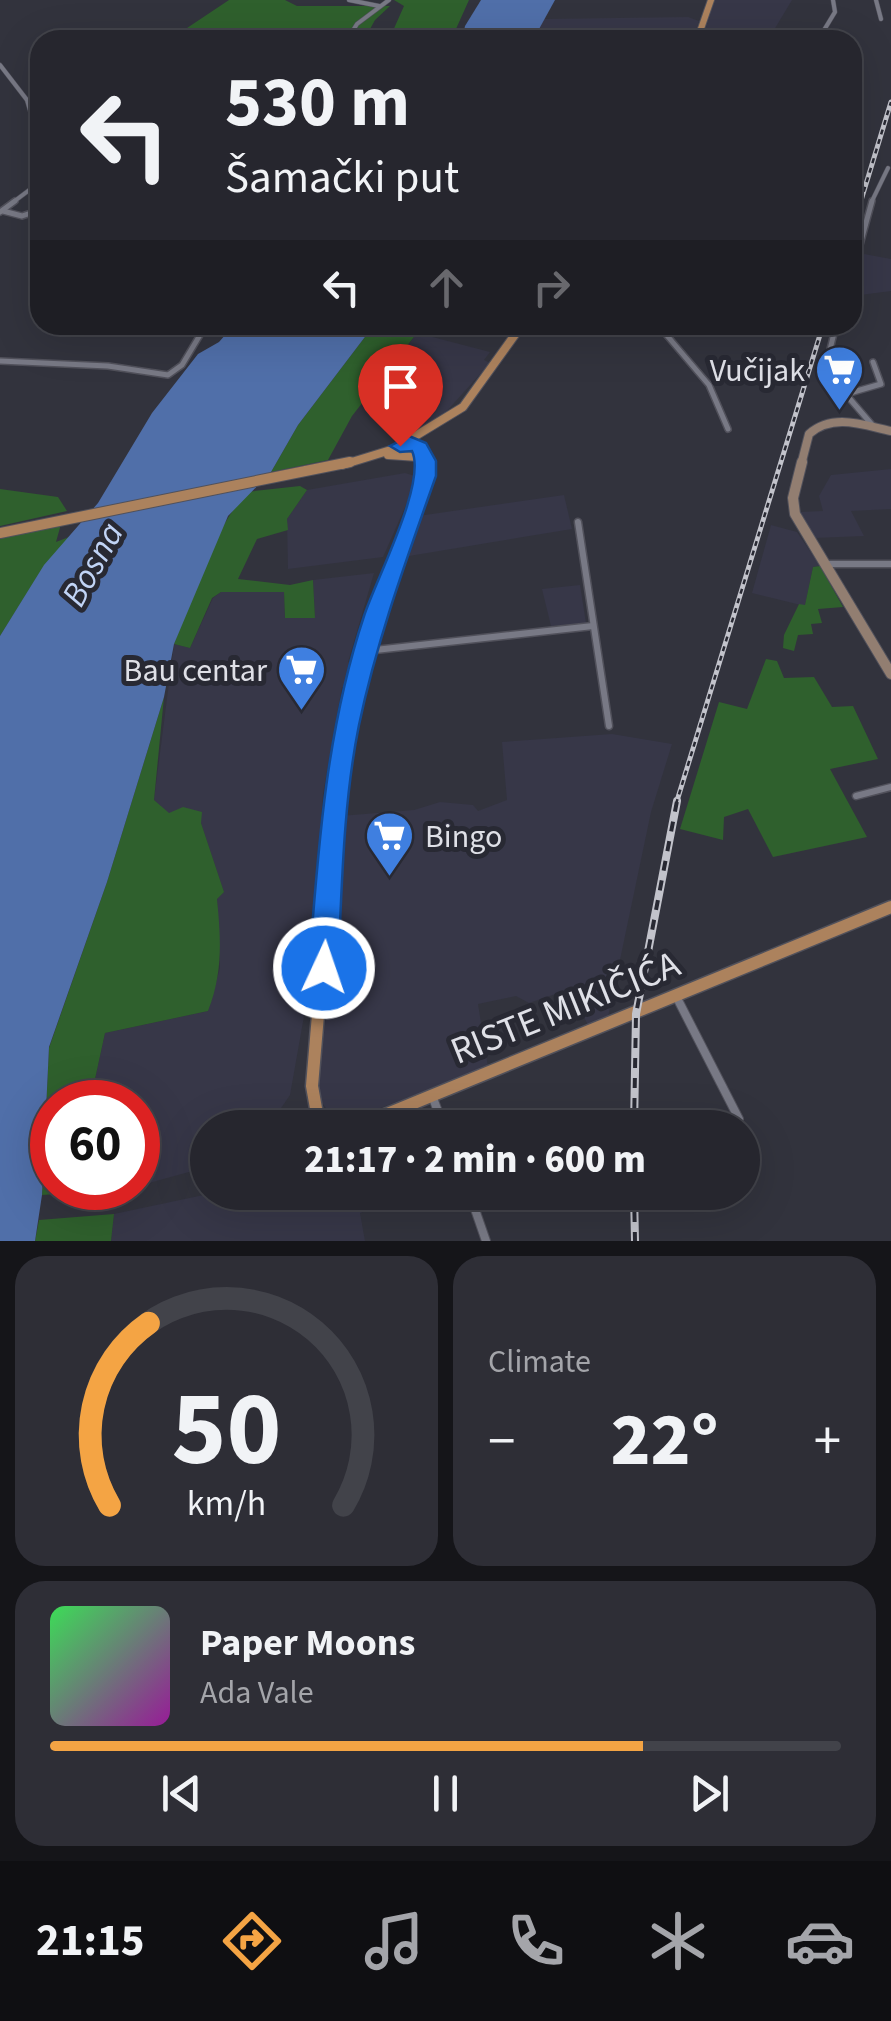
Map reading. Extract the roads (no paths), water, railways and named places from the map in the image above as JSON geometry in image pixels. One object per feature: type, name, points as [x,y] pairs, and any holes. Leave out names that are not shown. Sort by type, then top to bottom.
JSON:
[{"type":"main road","points":[[701,30],[711,0]]},
{"type":"main road","points":[[0,533],[372,457],[409,442],[462,407],[515,335]]},
{"type":"main road","points":[[365,651],[422,463],[422,451],[409,442]]},
{"type":"main road","points":[[372,457],[422,463]]},
{"type":"main road","name":"RISTE MIKIČIĆA","points":[[365,651],[338,776],[315,1056],[313,1107],[333,1124],[360,1124],[677,998],[891,907]]},
{"type":"street","points":[[349,0],[379,6]]},
{"type":"street","points":[[353,30],[389,0]]},
{"type":"street","points":[[824,30],[835,12],[833,0]]},
{"type":"street","points":[[876,0],[881,19]]},
{"type":"street","points":[[0,65],[30,108]]},
{"type":"street","points":[[862,238],[874,194],[888,168]]},
{"type":"street","points":[[1,211],[30,189]]},
{"type":"street","points":[[1,211],[30,215]]},
{"type":"street","points":[[0,360],[108,366],[168,376],[182,366],[200,335]]},
{"type":"street","points":[[667,335],[709,384],[728,429]]},
{"type":"street","points":[[834,335],[825,370],[875,428]]},
{"type":"street","points":[[844,395],[881,384],[872,362]]},
{"type":"street","points":[[891,431],[830,422],[812,429],[793,506],[891,674]]},
{"type":"street","points":[[578,522],[608,726]]},
{"type":"street","points":[[826,564],[891,564]]},
{"type":"street","points":[[365,651],[592,626]]},
{"type":"street","points":[[856,796],[891,787]]},
{"type":"street","points":[[677,998],[734,1110]]},
{"type":"street","points":[[432,1096],[437,1110]]},
{"type":"street","points":[[475,1210],[486,1241]]},
{"type":"water","points":[[481,0],[555,0],[538,30],[464,30]]},
{"type":"water","name":"Bosna","points":[[225,335],[366,335],[298,425],[271,472],[228,516],[174,644],[164,697],[107,882],[49,1047],[47,1080],[30,1080],[30,1210],[40,1210],[35,1241],[0,1241],[0,636],[44,565],[98,503],[152,413],[198,354]]},
{"type":"railway","points":[[862,197],[891,102]]},
{"type":"railway","points":[[676,804],[820,335]]},
{"type":"railway","points":[[634,1110],[636,1014],[677,801]]},
{"type":"railway","points":[[634,1210],[635,1241]]},
{"type":"place","name":"Vučijak","points":[[840,412]]},
{"type":"place","name":"Bau centar","points":[[302,712]]},
{"type":"place","name":"Bingo","points":[[390,878]]}]
